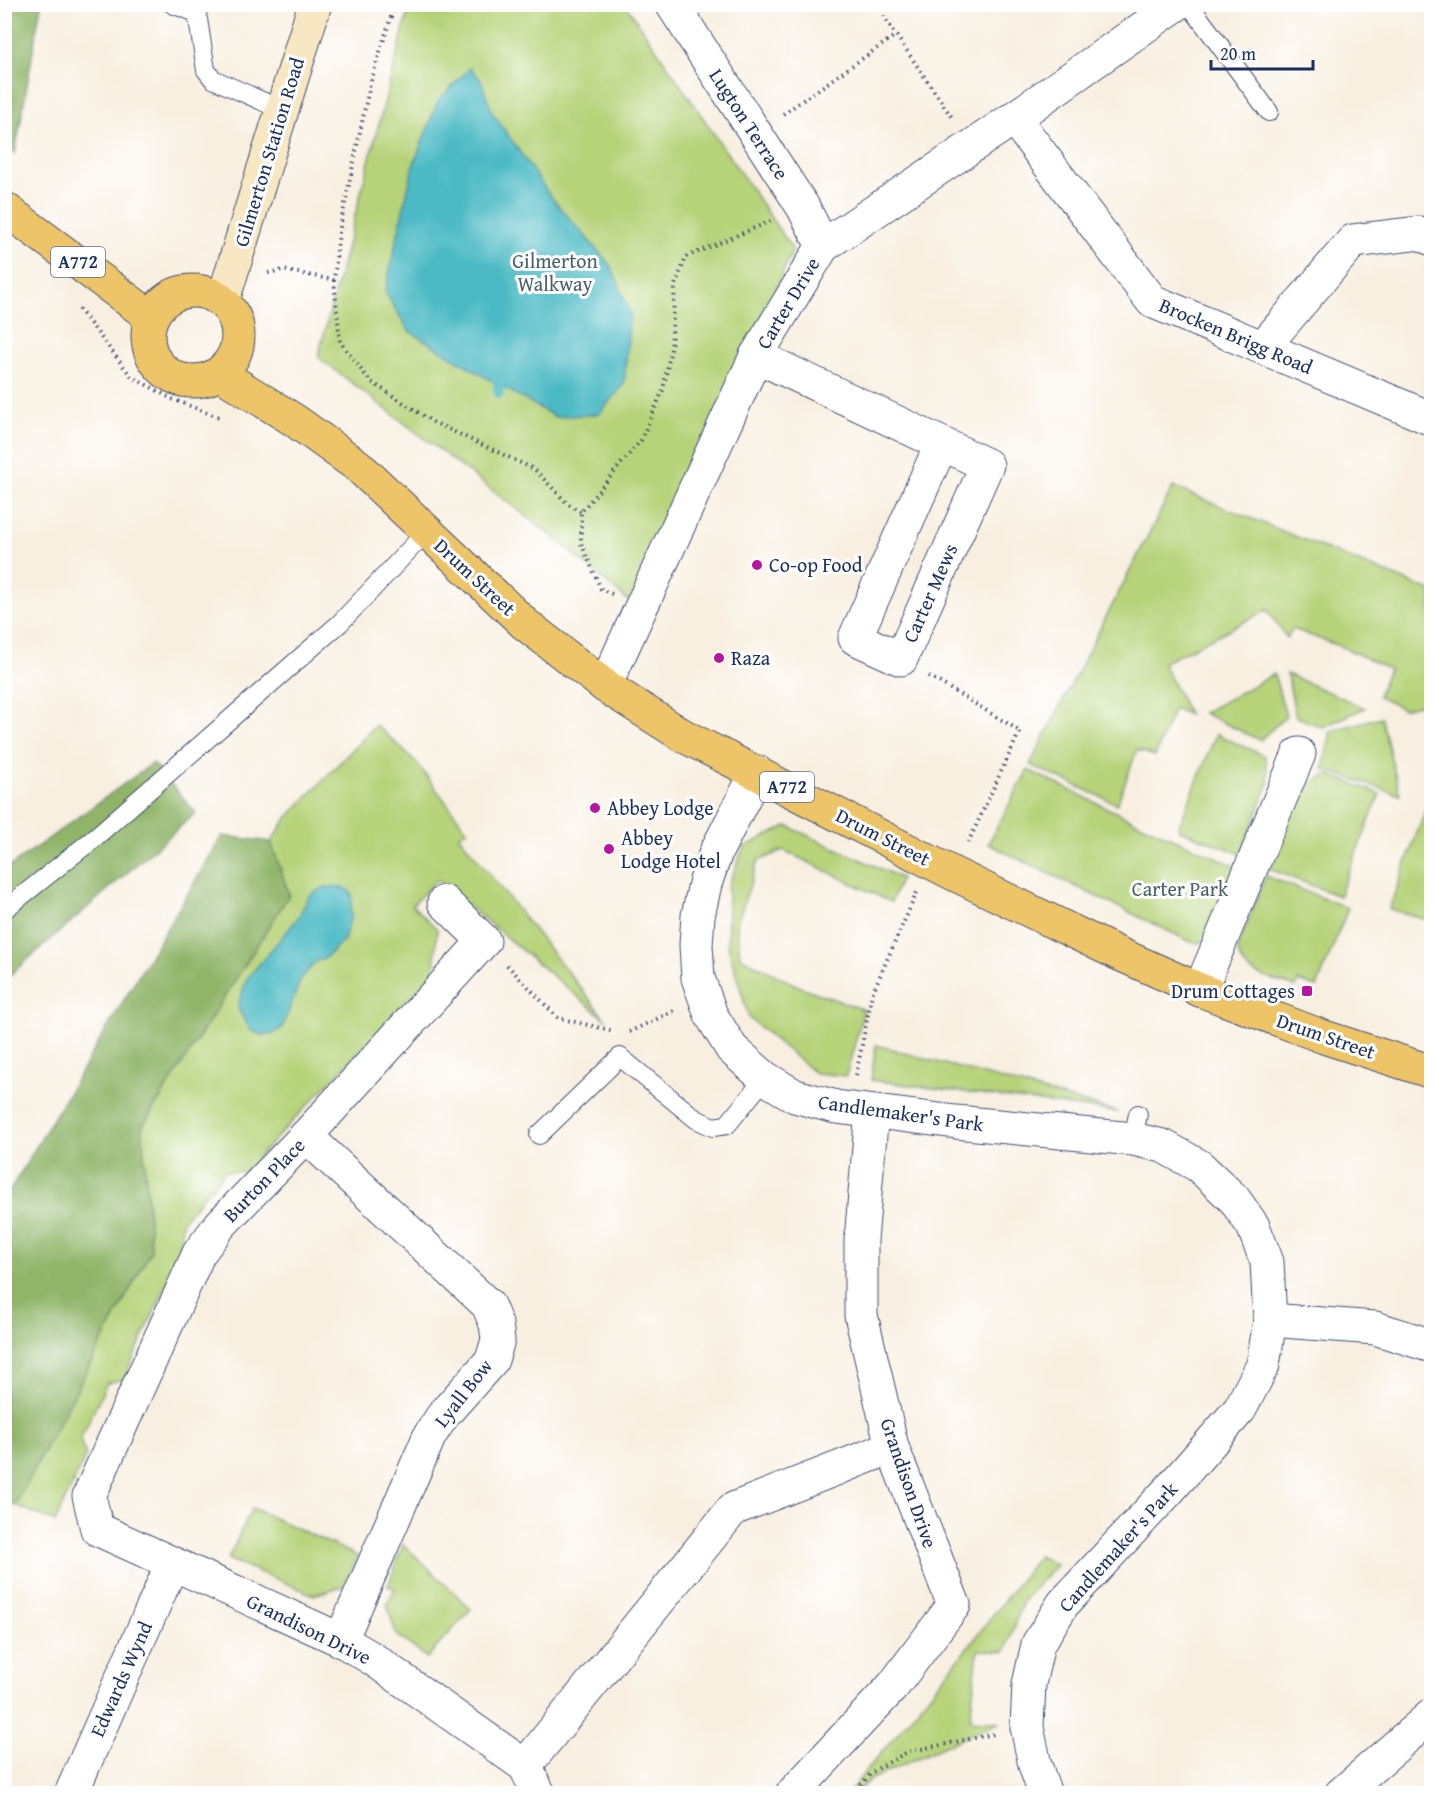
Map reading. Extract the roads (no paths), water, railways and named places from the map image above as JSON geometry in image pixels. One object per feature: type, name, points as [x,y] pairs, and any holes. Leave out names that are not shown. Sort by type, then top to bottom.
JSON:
[{"type":"main road","name":"A772","points":[[4,208],[151,317]]},
{"type":"main road","points":[[227,289],[240,339],[233,360],[220,374],[207,380],[177,379],[153,360],[147,332],[151,317],[163,302],[181,292],[227,289]]},
{"type":"main road","name":"Drum Street","points":[[220,374],[294,420],[358,466],[525,624],[605,686],[682,735],[942,868],[1117,953],[1200,990],[1324,1037],[1431,1072]]},
{"type":"street","name":"Gilmerton Station Road","points":[[227,289],[315,4]]},
{"type":"street","name":"Lugton Terrace","points":[[672,4],[803,207],[823,246]]},
{"type":"street","name":"Carter Drive","points":[[605,686],[756,356],[823,246],[972,147],[1178,4]]},
{"type":"street","name":"Brocken Brigg Road","points":[[1014,118],[1152,301],[1431,419]]},
{"type":"street","points":[[1263,348],[1353,241],[1420,233],[1431,239]]},
{"type":"street","name":"Carter Mews","points":[[756,356],[987,465],[901,659],[855,639],[941,445]]},
{"type":"street","points":[[1200,990],[1299,754]]},
{"type":"street","name":"Candlemaker's Park","points":[[757,772],[716,852],[705,884],[698,916],[696,945],[698,978],[711,1015],[732,1048],[765,1078],[795,1096],[836,1107],[1135,1126],[1163,1146],[1199,1166],[1234,1199],[1253,1226],[1267,1262],[1270,1320],[1263,1365],[1240,1409],[1170,1489],[1063,1604],[1038,1644],[1029,1684],[1028,1727],[1035,1765],[1045,1794]]},
{"type":"street","name":"Burton Place","points":[[93,1512],[89,1496],[199,1253],[220,1225],[306,1136],[484,941],[444,902]]},
{"type":"street","name":"Grandison Drive","points":[[792,1794],[893,1686],[954,1605],[892,1447],[861,1315],[861,1110]]},
{"type":"street","name":"Lyall Bow","points":[[306,1136],[488,1305],[496,1324],[498,1340],[492,1360],[443,1415],[430,1435],[341,1640]]},
{"type":"street","points":[[1270,1320],[1375,1328],[1431,1346]]},
{"type":"street","points":[[532,1780],[733,1509],[892,1447]]},
{"type":"street","name":"Grandison Drive","points":[[93,1512],[98,1529],[341,1640],[373,1659],[532,1780]]},
{"type":"street","name":"Edwards Wynd","points":[[71,1794],[172,1564]]},
{"type":"street","points":[[1341,1794],[1431,1715]]},
{"type":"lane","points":[[172,4],[199,9],[206,70],[213,79],[282,110]]},
{"type":"lane","points":[[1189,4],[1269,112]]},
{"type":"lane","points":[[4,910],[92,840],[340,623],[426,532]]},
{"type":"lane","points":[[539,1135],[620,1057],[696,1119],[713,1127],[727,1125],[765,1078]]},
{"type":"water","points":[[470,68],[481,80],[492,112],[551,197],[611,266],[630,313],[624,384],[599,414],[555,417],[409,331],[385,292],[413,166],[438,101]]},
{"type":"water","points":[[325,887],[341,887],[350,891],[352,895],[351,916],[344,940],[326,957],[315,962],[301,979],[282,1028],[273,1034],[262,1035],[251,1031],[238,1006],[246,980],[298,918],[309,896]]},
{"type":"waterway","points":[[497,371],[499,394]]},
{"type":"place","name":"Co-op Food","points":[[757,565]]},
{"type":"place","name":"Raza","points":[[719,658]]},
{"type":"place","name":"Abbey Lodge","points":[[595,808]]},
{"type":"place","name":"Abbey Lodge Hotel","points":[[609,849]]},
{"type":"place","name":"Drum Cottages","points":[[1307,991]]},
{"type":"park label","name":"Gilmerton Walkway","points":[[555,272]]},
{"type":"park label","name":"Carter Park","points":[[1180,889]]}]
